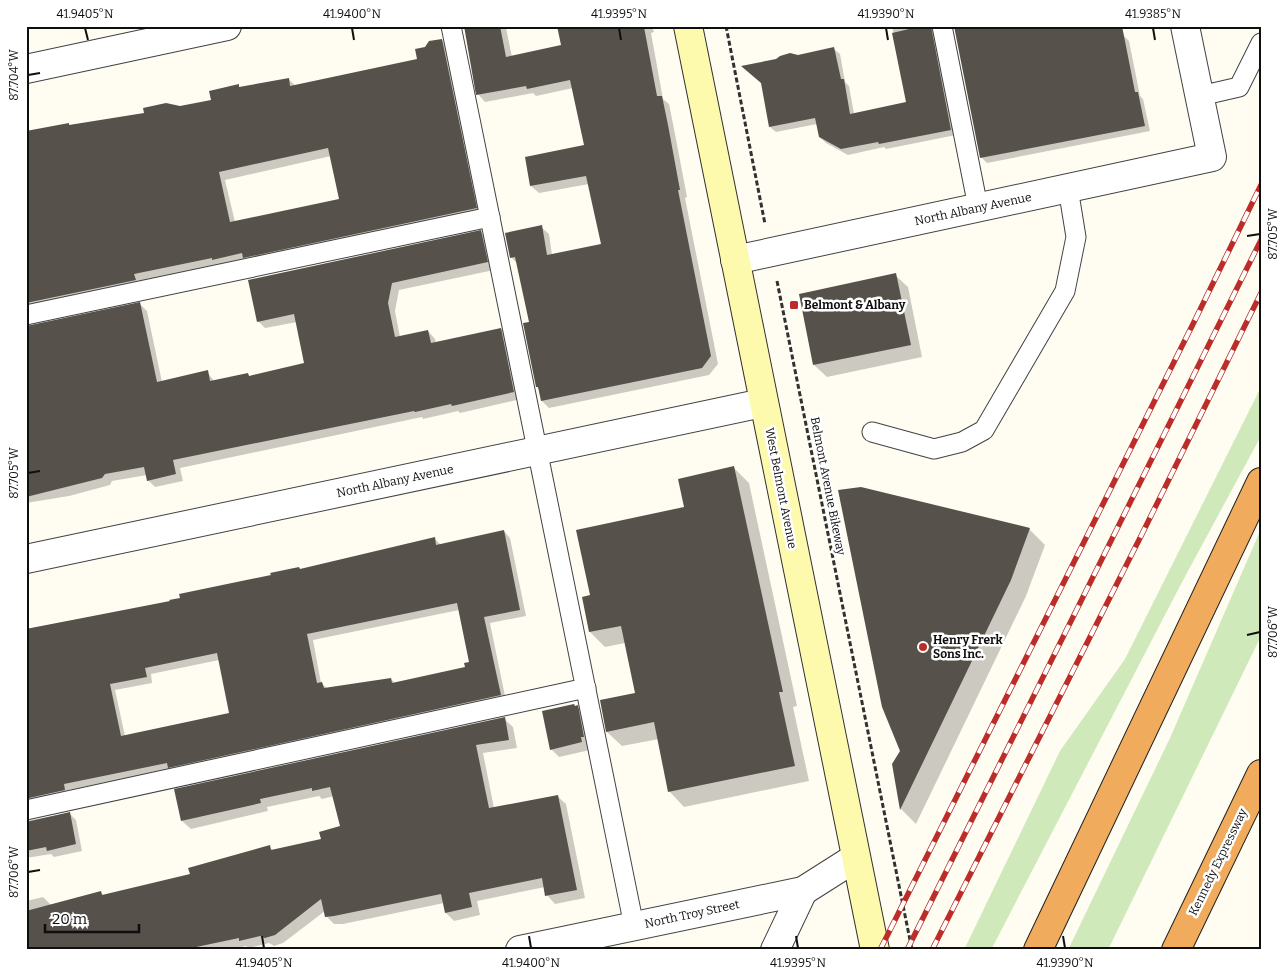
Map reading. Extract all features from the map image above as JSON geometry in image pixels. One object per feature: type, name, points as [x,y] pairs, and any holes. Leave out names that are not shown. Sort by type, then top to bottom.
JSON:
[{"type":"highway","points":[[1038,950],[1261,482]]},
{"type":"highway","name":"Kennedy Expressway","points":[[1176,950],[1261,774]]},
{"type":"main road","name":"West Belmont Avenue","points":[[688,26],[875,950]]},
{"type":"street","points":[[26,69],[227,26]]},
{"type":"street","points":[[1185,26],[1200,96]]},
{"type":"street","name":"North Albany Avenue","points":[[735,260],[1212,157],[1200,96]]},
{"type":"street","name":"North Albany Avenue","points":[[26,559],[764,403]]},
{"type":"street","name":"North Troy Street","points":[[520,950],[803,891],[855,858]]},
{"type":"street","points":[[775,950],[803,891]]},
{"type":"lane","points":[[451,26],[634,926]]},
{"type":"lane","points":[[942,26],[978,207]]},
{"type":"lane","points":[[1200,96],[1239,87],[1261,43]]},
{"type":"lane","points":[[872,432],[934,450],[962,442],[984,430],[1065,291],[1076,237],[1068,188]]},
{"type":"lane","points":[[26,315],[490,217]]},
{"type":"lane","points":[[26,810],[586,688]]},
{"type":"path","name":"Belmont Avenue Bikeway","points":[[726,26],[825,514],[877,785],[912,950]]},
{"type":"green space","points":[[1261,387],[1261,436],[1181,584],[991,950],[964,950],[1060,751],[1125,659]]},
{"type":"green space","points":[[1261,529],[1261,636],[1108,950],[1068,950],[1170,738]]},
{"type":"building","points":[[464,26],[500,26],[506,57],[561,45],[557,26],[644,27],[657,96],[662,96],[668,125],[680,190],[678,190],[711,356],[702,368],[541,401],[538,387],[536,387],[523,323],[529,322],[515,257],[510,258],[505,233],[542,225],[547,255],[601,244],[586,176],[530,186],[525,157],[584,145],[570,80],[527,89],[526,86],[476,95]]},
{"type":"building","points":[[922,26],[931,26],[951,130],[879,144],[878,142],[841,149],[819,137],[815,118],[769,127],[761,83],[741,66],[776,59],[790,53],[798,55],[834,47],[841,79],[844,79],[850,114],[906,102],[892,33]]},
{"type":"building","points":[[954,26],[1122,26],[1135,92],[1138,92],[1145,126],[980,158]]},
{"type":"building","points":[[442,39],[477,208],[243,258],[242,253],[134,274],[136,280],[26,303],[26,131],[144,113],[143,108],[166,103],[180,106],[211,100],[209,91],[239,84],[239,87],[289,78],[290,86],[417,59],[415,49],[425,47],[429,41]],"holes":[[[328,148],[339,199],[230,222],[219,172]]]},
{"type":"building","points":[[481,230],[488,262],[392,283],[388,303],[395,337],[428,330],[431,343],[501,328],[514,392],[452,406],[451,404],[414,411],[173,460],[176,474],[147,481],[144,467],[105,474],[102,478],[26,497],[26,326],[140,302],[157,382],[208,370],[210,381],[248,373],[249,376],[304,363],[294,314],[257,322],[248,280]]},
{"type":"building","points":[[896,273],[911,345],[813,365],[799,294]]},
{"type":"building","points":[[734,466],[783,692],[779,692],[795,766],[668,792],[654,722],[606,732],[600,700],[635,693],[621,626],[589,632],[582,597],[590,595],[576,530],[684,507],[678,479]]},
{"type":"building","name":"Henry Frerk Sons Inc.","points":[[861,487],[1030,528],[1011,580],[900,810],[892,764],[900,751],[882,707],[838,490]]},
{"type":"building","points":[[504,530],[520,610],[484,617],[501,695],[168,768],[167,763],[64,784],[65,790],[29,798],[26,785],[26,629],[170,601],[180,598],[179,594],[271,575],[270,573],[299,567],[300,569],[435,537],[436,545]],"holes":[[[457,603],[469,662],[464,663],[465,667],[392,683],[391,678],[324,688],[322,682],[317,683],[307,634]],[[217,653],[229,713],[121,736],[110,684],[147,677],[145,668]]]},
{"type":"building","points":[[574,704],[575,706],[578,705],[584,737],[581,737],[582,742],[550,750],[542,711]]},
{"type":"building","points":[[505,717],[509,740],[476,745],[489,808],[558,795],[577,890],[545,896],[542,878],[469,893],[472,907],[445,913],[441,894],[325,917],[321,899],[275,935],[265,938],[260,936],[239,941],[239,938],[182,950],[26,950],[26,911],[101,891],[102,895],[190,874],[188,868],[270,845],[271,850],[321,839],[319,832],[340,826],[330,787],[312,791],[312,788],[260,799],[261,803],[181,821],[174,789]]},
{"type":"building","points":[[70,812],[76,844],[47,851],[46,847],[26,851],[26,822]]},
{"type":"railway","points":[[880,950],[1261,185]]},
{"type":"railway","points":[[907,950],[1261,240]]},
{"type":"railway","points":[[932,950],[1142,534],[1261,293]]},
{"type":"place","name":"Belmont & Albany","points":[[794,305]]},
{"type":"place","name":"Henry Frerk Sons Inc.","points":[[923,647]]}]
